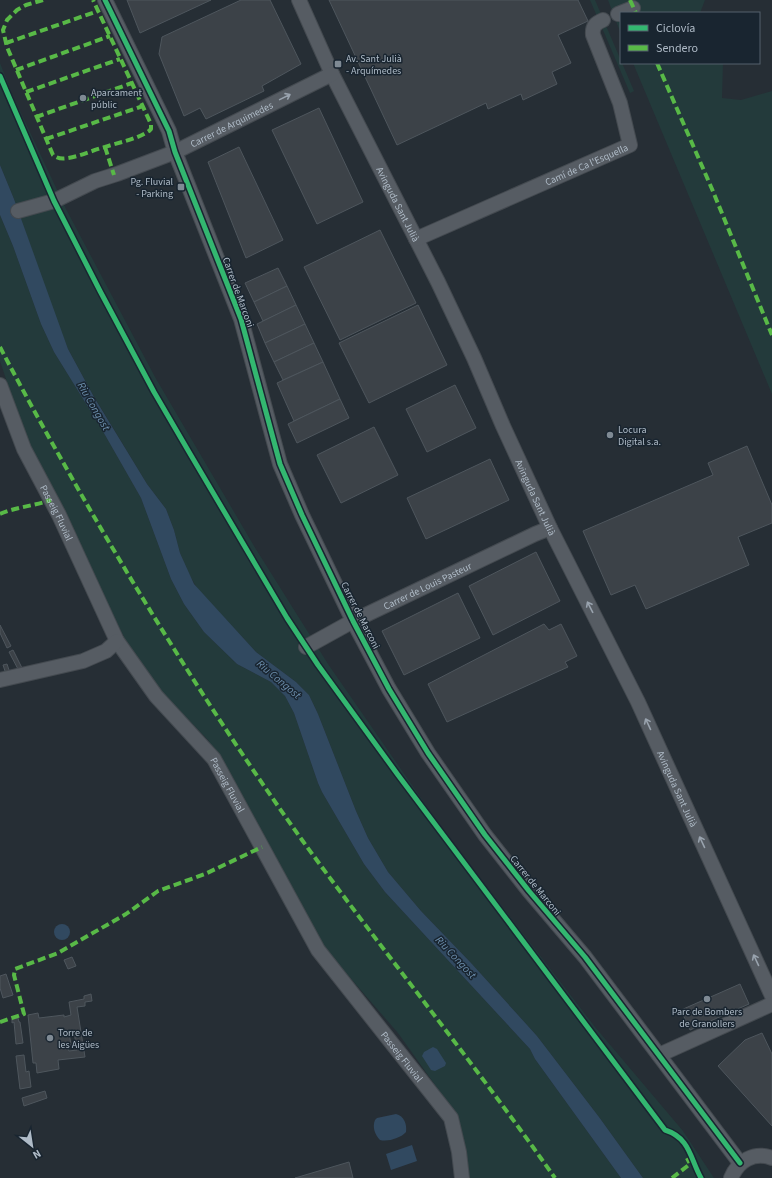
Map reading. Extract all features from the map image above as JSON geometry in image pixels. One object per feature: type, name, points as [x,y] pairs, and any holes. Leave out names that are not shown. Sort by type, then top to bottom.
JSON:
[{"type":"street","name":"Carrer de Marconi","points":[[105,0],[169,131],[175,152],[240,319],[280,464],[302,515],[353,621],[389,688],[424,747],[485,835],[528,891],[585,957],[740,1163]]},
{"type":"street","name":"Avinguda Sant Julià","points":[[299,0],[332,74],[416,239],[474,358],[511,444],[550,528],[638,702],[772,996]]},
{"type":"street","points":[[623,12],[634,8]]},
{"type":"street","name":"Camí de Ca l'Esquella","points":[[416,239],[630,145],[620,103],[593,35],[592,29],[596,23],[603,20]]},
{"type":"street","name":"Carrer de Arquimedes","points":[[18,210],[54,201],[95,181],[175,152],[332,74]]},
{"type":"street","name":"Passeig Fluvial","points":[[0,385],[24,449],[59,515],[117,641],[156,696],[214,759],[318,950],[451,1118],[459,1152],[462,1178]]},
{"type":"street","name":"Carrer de Louis Pasteur","points":[[306,647],[353,621],[550,528]]},
{"type":"street","points":[[0,680],[83,661],[106,651],[117,641]]},
{"type":"street","points":[[659,1055],[772,1004]]},
{"type":"street","points":[[731,1178],[740,1163],[748,1158],[760,1155],[772,1158]]},
{"type":"green space","points":[[590,0],[595,0],[620,58],[620,64],[622,64],[634,91],[630,93]]},
{"type":"green space","points":[[608,0],[705,0],[700,12],[620,12],[620,31]]},
{"type":"green space","points":[[0,63],[13,96],[66,209],[155,377],[254,546],[328,664],[441,827],[595,1027],[683,1131],[714,1178],[643,1178],[599,1117],[537,1036],[472,964],[421,911],[388,872],[368,838],[309,695],[296,682],[256,652],[197,588],[180,553],[174,530],[166,509],[147,484],[92,393],[68,349],[55,316],[14,199],[0,165]]},
{"type":"green space","points":[[633,64],[723,64],[722,98],[741,100],[772,91],[772,394]]},
{"type":"green space","points":[[0,215],[13,246],[41,324],[54,352],[101,428],[141,498],[171,579],[184,604],[204,632],[237,664],[271,682],[285,696],[294,713],[322,792],[364,864],[385,892],[530,1049],[535,1059],[621,1178],[467,1178],[455,1113],[398,1033],[326,950],[224,763],[208,740],[157,687],[125,639],[27,442],[0,361]]},
{"type":"water","name":"Riu Congost","points":[[0,165],[14,199],[68,349],[94,397],[147,484],[166,509],[174,530],[180,553],[194,584],[256,652],[296,682],[309,695],[368,838],[388,872],[421,911],[472,964],[537,1036],[599,1117],[643,1178],[621,1178],[535,1059],[530,1049],[385,892],[364,864],[322,792],[294,713],[285,696],[271,682],[237,664],[204,632],[184,604],[171,579],[141,498],[101,428],[54,352],[41,324],[13,246],[0,215]]},
{"type":"water","points":[[62,924],[68,926],[70,932],[68,938],[62,940],[56,938],[54,932],[56,926]]},
{"type":"water","points":[[433,1047],[437,1049],[446,1063],[445,1066],[435,1071],[431,1070],[422,1056],[424,1052]]},
{"type":"water","points":[[396,1114],[399,1115],[404,1121],[406,1132],[394,1139],[380,1140],[374,1131],[375,1120],[377,1118]]},
{"type":"water","points":[[412,1145],[417,1161],[391,1170],[386,1154]]},
{"type":"building","points":[[127,0],[211,0],[140,33]]},
{"type":"building","points":[[241,0],[270,0],[301,64],[262,86],[264,91],[206,119],[200,108],[184,116],[159,54],[162,37]]},
{"type":"building","points":[[329,0],[578,0],[588,21],[558,35],[571,63],[552,72],[557,84],[523,100],[521,94],[488,109],[486,103],[397,145]]},
{"type":"building","points":[[319,108],[363,202],[317,224],[272,130]]},
{"type":"building","points":[[239,147],[283,240],[246,258],[208,162]]},
{"type":"building","points":[[380,230],[416,303],[340,340],[304,267]]},
{"type":"building","points":[[278,268],[287,286],[254,302],[245,283]]},
{"type":"building","points":[[287,286],[296,305],[263,321],[254,302]]},
{"type":"building","points":[[296,305],[305,324],[265,343],[257,324]]},
{"type":"building","points":[[418,305],[447,365],[369,403],[339,343]]},
{"type":"building","points":[[305,324],[314,343],[274,362],[265,343]]},
{"type":"building","points":[[314,343],[323,362],[283,380],[274,362]]},
{"type":"building","points":[[323,362],[340,399],[294,421],[277,383]]},
{"type":"building","points":[[455,385],[476,428],[427,452],[406,409]]},
{"type":"building","points":[[340,399],[349,418],[297,443],[288,424]]},
{"type":"building","points":[[374,427],[398,475],[341,503],[317,455]]},
{"type":"building","points":[[747,446],[772,505],[772,523],[738,537],[749,565],[646,609],[635,585],[611,595],[583,531],[713,475],[708,463]]},
{"type":"building","points":[[490,459],[509,500],[426,539],[407,498]]},
{"type":"building","points":[[536,552],[560,601],[493,635],[469,586]]},
{"type":"building","points":[[458,593],[480,638],[404,675],[382,631]]},
{"type":"building","points":[[544,624],[549,630],[561,624],[577,656],[565,662],[568,667],[447,722],[428,684]]},
{"type":"building","points":[[0,625],[11,646],[7,648],[0,633]]},
{"type":"building","points":[[13,650],[23,670],[19,671],[9,652]]},
{"type":"building","points":[[7,664],[10,673],[6,674],[3,665]]},
{"type":"building","points":[[72,957],[76,966],[68,969],[64,960]]},
{"type":"building","points":[[6,974],[13,995],[3,998],[0,988],[0,976]]},
{"type":"building","points":[[740,984],[749,1004],[690,1030],[681,1010]]},
{"type":"building","name":"Torre de les Aigües","points":[[91,994],[92,1001],[85,1002],[85,1006],[77,1007],[85,1057],[58,1060],[59,1069],[37,1073],[36,1063],[33,1063],[28,1015],[38,1013],[39,1018],[64,1015],[64,1017],[71,1015],[69,1002],[84,999],[84,996]],"holes":[[[74,1032],[77,1050],[69,1051],[68,1049],[71,1044],[69,1033]]]},
{"type":"building","points":[[18,1018],[23,1043],[16,1044],[14,1022],[12,1023],[12,1019]]},
{"type":"building","points":[[762,1033],[772,1054],[772,1126],[718,1066],[745,1040]]},
{"type":"building","points":[[24,1055],[26,1072],[29,1071],[31,1087],[20,1089],[16,1056]]},
{"type":"building","points":[[45,1091],[47,1098],[24,1106],[22,1098]]},
{"type":"building","points":[[349,1162],[353,1178],[295,1178]]},
{"type":"marked path","points":[[43,0],[26,5],[17,10],[7,20],[3,30],[7,47],[53,155],[62,159],[78,156],[133,139],[151,129],[151,124],[93,0]]},
{"type":"marked path","points":[[630,0],[636,12]]},
{"type":"marked path","points":[[6,43],[98,11]]},
{"type":"marked path","points":[[16,70],[110,36]]},
{"type":"marked path","points":[[26,92],[120,59]]},
{"type":"marked path","points":[[657,64],[712,189],[772,335]]},
{"type":"marked path","points":[[36,117],[132,83]]},
{"type":"marked path","points":[[46,139],[143,106]]},
{"type":"marked path","points":[[105,147],[114,175]]},
{"type":"marked path","points":[[0,347],[52,444],[110,544],[189,673],[273,799],[333,883],[493,1093],[555,1178]]},
{"type":"marked path","points":[[0,514],[51,500]]},
{"type":"marked path","points":[[0,1022],[24,1014],[14,975],[15,969],[58,953],[126,914],[158,891],[205,874],[262,847]]},
{"type":"marked path","points":[[672,1178],[690,1164],[687,1158]]},
{"type":"cycle path","points":[[105,0],[169,131],[175,152],[241,319],[280,464],[302,515],[353,621],[389,689],[428,753],[485,835],[529,891],[585,957],[740,1163]]},
{"type":"cycle path","points":[[0,76],[54,201],[100,291],[154,392],[287,618],[318,665],[398,775],[665,1130],[680,1138],[684,1143],[701,1178]]},
{"type":"place","name":"Av. Sant Julià - Arquímedes","points":[[338,64]]},
{"type":"place","name":"Aparcament públic","points":[[83,98]]},
{"type":"place","name":"Pg. Fluvial - Parking","points":[[181,187]]},
{"type":"place","name":"Locura Digital s.a.","points":[[610,435]]},
{"type":"place","name":"Parc de Bombers de Granollers","points":[[707,999]]},
{"type":"place","name":"Torre de les Aigües","points":[[50,1038]]}]
